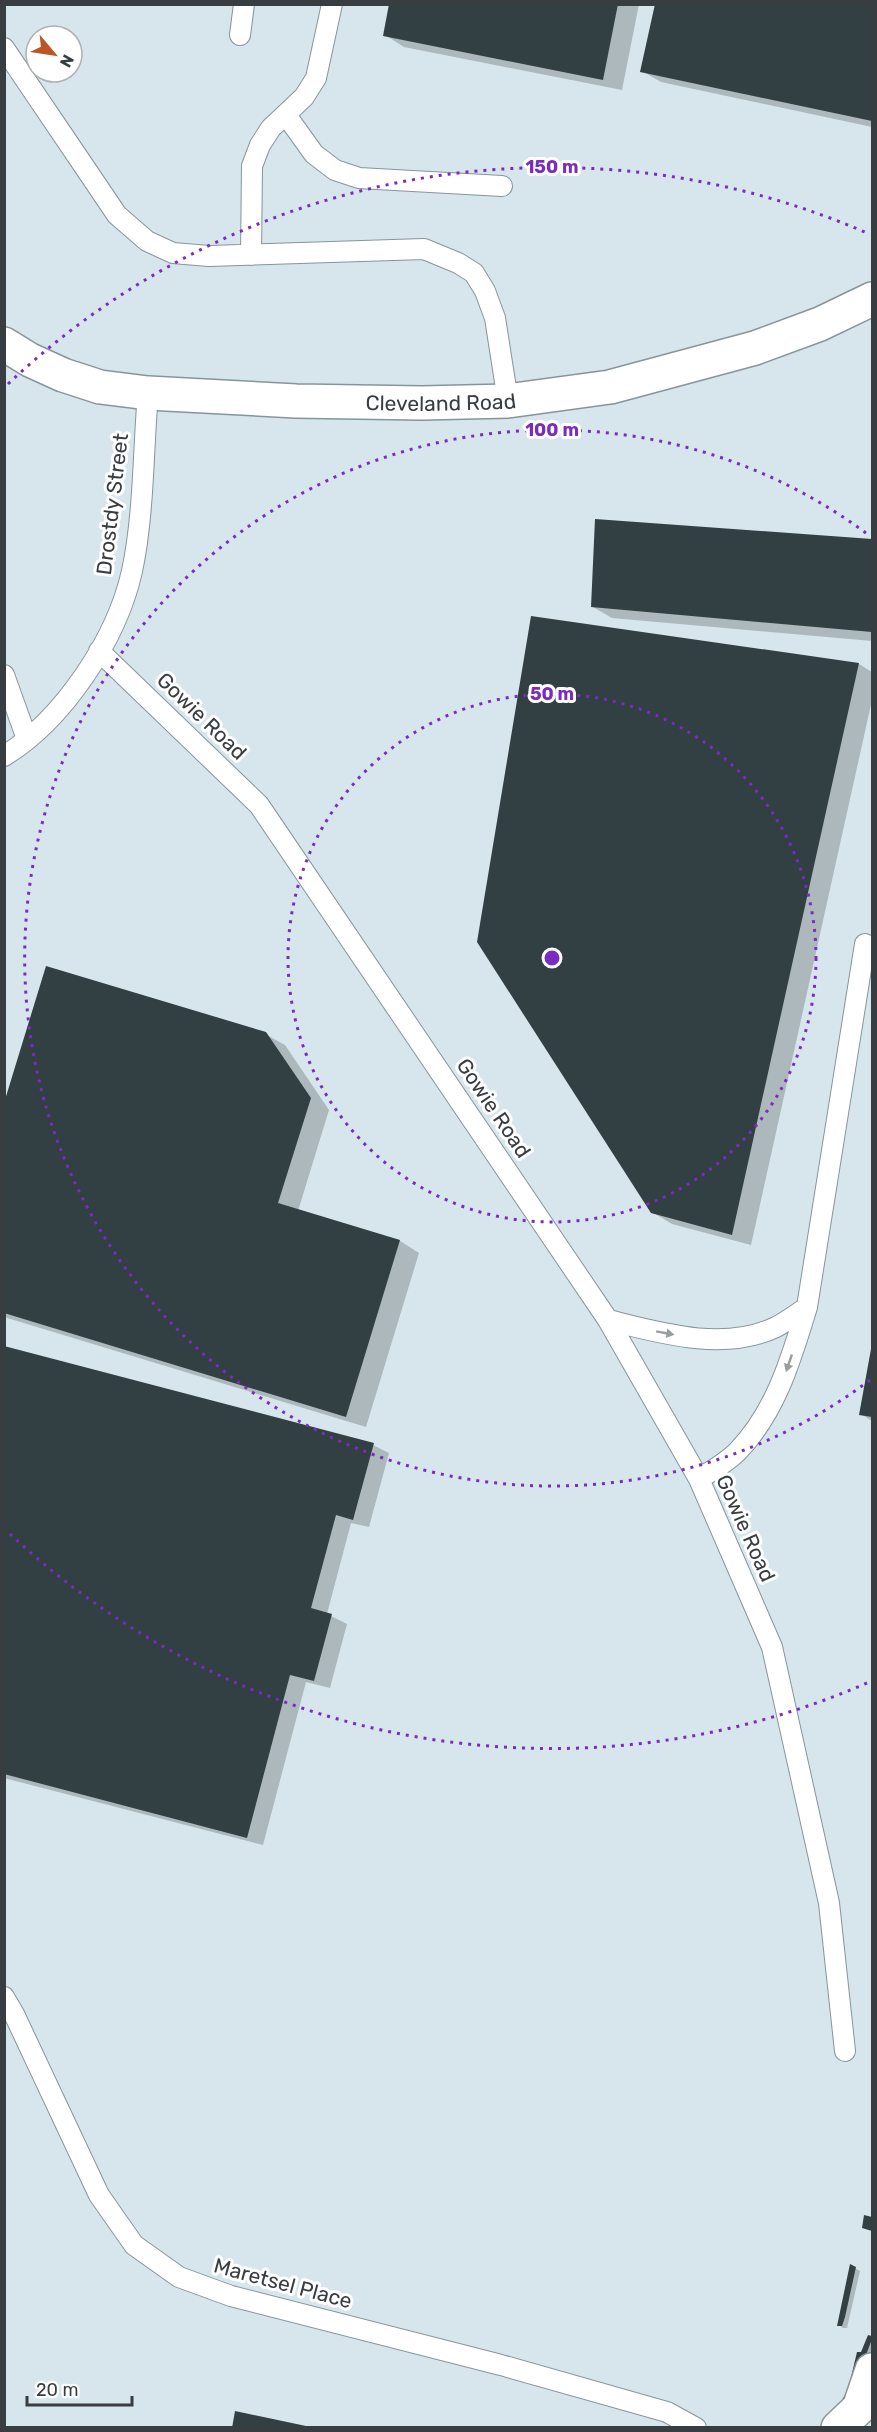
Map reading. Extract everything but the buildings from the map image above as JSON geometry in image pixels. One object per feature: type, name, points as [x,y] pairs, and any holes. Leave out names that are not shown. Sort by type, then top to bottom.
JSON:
[{"type":"street","name":"Cleveland Road","points":[[4,344],[30,360],[63,375],[100,387],[148,393],[296,401],[422,403],[508,401],[610,387],[755,348],[820,324],[873,299]]},
{"type":"street","points":[[838,2427],[859,2408],[873,2370]]},
{"type":"lane","points":[[240,34],[244,4]]},
{"type":"lane","points":[[251,255],[252,166],[260,145],[272,128],[304,97],[316,78],[332,4]]},
{"type":"lane","points":[[4,48],[117,215],[147,241],[173,253],[209,256],[424,249],[458,263],[474,273],[485,291],[495,318],[508,401]]},
{"type":"lane","points":[[285,115],[314,154],[335,170],[359,178],[502,186]]},
{"type":"lane","name":"Drostdy Street","points":[[4,756],[43,726],[78,684],[99,651],[118,614],[132,572],[148,393]]},
{"type":"lane","name":"Gowie Road","points":[[99,651],[259,805],[608,1320],[699,1479],[772,1647],[830,1903],[845,2051]]},
{"type":"lane","points":[[4,675],[27,739]]},
{"type":"lane","points":[[699,1479],[736,1453],[758,1427],[777,1396],[807,1307],[865,944]]},
{"type":"lane","points":[[608,1320],[657,1332],[694,1338],[723,1339],[748,1337],[776,1328],[807,1307]]},
{"type":"lane","name":"Maretsel Place","points":[[4,1997],[99,2195],[134,2245],[179,2277],[231,2296],[501,2365],[667,2412],[696,2427]]}]
